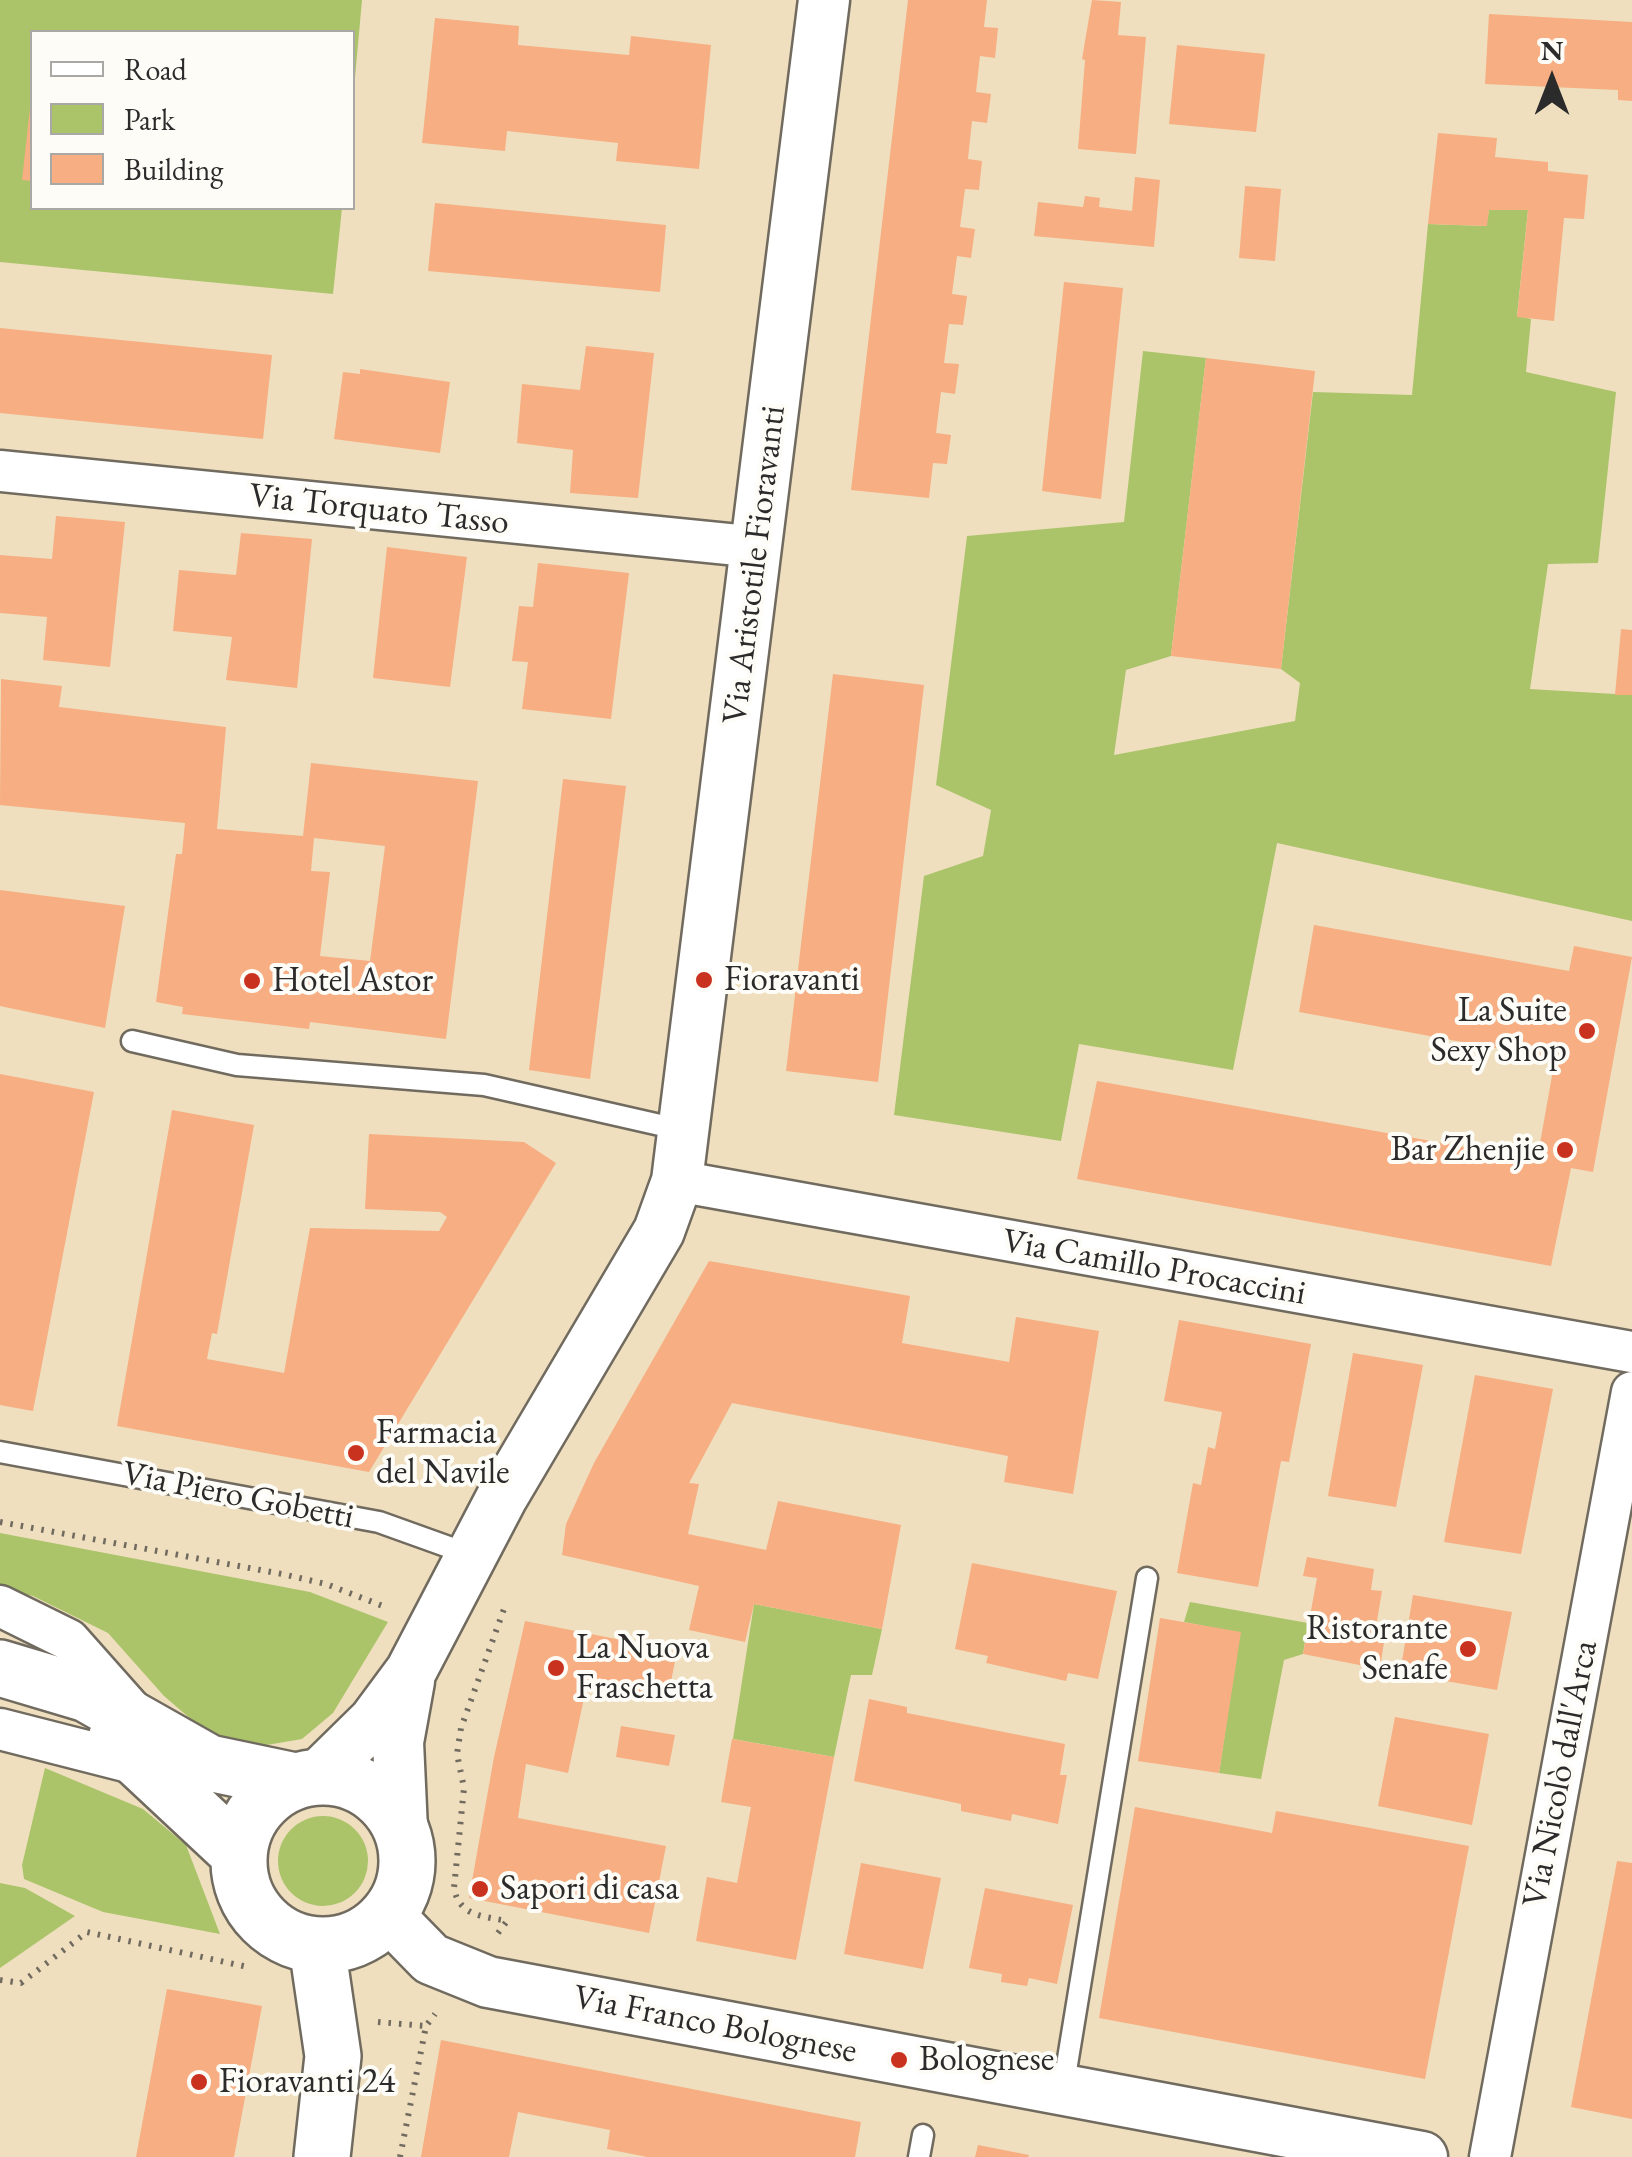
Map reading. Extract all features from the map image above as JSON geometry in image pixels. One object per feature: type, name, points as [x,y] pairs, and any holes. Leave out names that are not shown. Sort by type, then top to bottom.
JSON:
[{"type":"main road","points":[[0,1669],[87,1694],[147,1748],[238,1853]]},
{"type":"main road","points":[[147,1748],[306,1779],[335,1777],[368,1789],[402,1830],[406,1874],[388,1914],[352,1941],[317,1946],[288,1938],[255,1913],[244,1894],[238,1853],[256,1809],[273,1792],[306,1779]]},
{"type":"main road","points":[[317,1946],[333,2056],[322,2157]]},
{"type":"street","name":"Via Aristotile Fioravanti","points":[[306,1779],[374,1721],[411,1671],[471,1554],[659,1232],[678,1181],[824,0]]},
{"type":"street","name":"Via Torquato Tasso","points":[[0,471],[758,547]]},
{"type":"street","name":"Via Camillo Procaccini","points":[[678,1181],[1632,1352]]},
{"type":"street","name":"Via Nicolò dall'Arca","points":[[1490,2157],[1632,1392]]},
{"type":"street","points":[[0,1606],[69,1640],[104,1675],[147,1748]]},
{"type":"street","name":"Via Aristotile Fioravanti","points":[[402,1830],[398,1742],[411,1671]]},
{"type":"street","points":[[0,1729],[78,1745],[147,1748]]},
{"type":"street","name":"Via Franco Bolognese","points":[[388,1914],[431,1959],[465,1976],[1422,2157]]},
{"type":"lane","points":[[132,1041],[237,1065],[484,1085],[684,1130]]},
{"type":"lane","name":"Via Piero Gobetti","points":[[0,1452],[379,1522],[471,1554]]},
{"type":"lane","points":[[1063,2090],[1148,1578]]},
{"type":"lane","points":[[919,2157],[923,2135]]},
{"type":"path","points":[[0,1522],[295,1577],[392,1610]]},
{"type":"path","points":[[507,1921],[467,1912],[456,1900],[454,1888],[464,1788],[457,1754],[461,1728],[509,1595]]},
{"type":"path","points":[[0,1980],[21,1983],[88,1932],[248,1967]]},
{"type":"path","points":[[400,2157],[426,2026],[465,1976]]},
{"type":"green space","points":[[0,0],[362,0],[355,78],[355,30],[30,30],[30,210],[342,210],[333,294],[0,262]]},
{"type":"green space","points":[[1489,210],[1528,210],[1517,316],[1531,319],[1526,372],[1616,392],[1598,563],[1548,564],[1530,689],[1632,695],[1632,921],[1277,843],[1233,1070],[1079,1044],[1061,1141],[894,1115],[924,876],[983,856],[991,810],[936,785],[967,536],[1124,522],[1143,351],[1206,358],[1171,656],[1126,670],[1114,755],[1295,721],[1300,683],[1281,669],[1313,392],[1412,395],[1428,224],[1486,226]]},
{"type":"green space","points":[[0,1533],[310,1592],[388,1622],[333,1713],[302,1739],[249,1748],[207,1733],[164,1696],[108,1633],[33,1596],[0,1589]]},
{"type":"green space","points":[[1190,1602],[1308,1623],[1303,1654],[1284,1660],[1261,1779],[1219,1773],[1240,1633],[1184,1622]]},
{"type":"green space","points":[[754,1604],[882,1629],[872,1675],[851,1675],[834,1757],[733,1739]]},
{"type":"green space","points":[[45,1768],[143,1809],[186,1845],[220,1934],[103,1912],[24,1879],[22,1865]]},
{"type":"green space","points":[[323,1816],[355,1829],[368,1861],[355,1893],[323,1906],[291,1893],[278,1861],[291,1829]]},
{"type":"green space","points":[[0,1883],[25,1888],[75,1916],[0,1968]]},
{"type":"building","points":[[908,0],[987,0],[984,27],[998,28],[995,58],[980,56],[976,92],[991,94],[987,123],[972,121],[968,159],[982,161],[979,190],[965,189],[960,227],[975,229],[971,258],[957,256],[952,294],[967,296],[963,325],[949,324],[944,363],[959,364],[955,394],[941,392],[936,433],[951,435],[947,464],[933,463],[929,498],[851,490]]},
{"type":"building","points":[[1092,0],[1121,2],[1118,35],[1146,37],[1136,154],[1078,149],[1085,60],[1082,59]]},
{"type":"building","points":[[1489,14],[1632,22],[1632,101],[1618,100],[1618,90],[1485,84]]},
{"type":"building","points":[[435,18],[519,26],[518,45],[629,55],[631,36],[711,45],[699,169],[616,161],[618,143],[507,131],[505,151],[422,143]]},
{"type":"building","points":[[1177,45],[1265,54],[1256,132],[1169,124]]},
{"type":"building","points":[[30,108],[30,181],[22,180]]},
{"type":"building","points":[[1438,133],[1497,138],[1495,157],[1548,162],[1548,171],[1588,175],[1584,219],[1564,218],[1554,321],[1517,317],[1528,210],[1489,210],[1487,226],[1428,224]]},
{"type":"building","points":[[1135,177],[1160,180],[1154,247],[1034,236],[1038,202],[1083,207],[1085,196],[1100,198],[1099,207],[1132,211]]},
{"type":"building","points":[[1245,186],[1281,189],[1275,261],[1239,258]]},
{"type":"building","points":[[435,203],[666,225],[660,292],[428,271]]},
{"type":"building","points":[[1064,282],[1123,288],[1101,499],[1042,491]]},
{"type":"building","points":[[0,328],[272,355],[263,439],[0,413]]},
{"type":"building","points":[[586,346],[654,353],[638,498],[570,493],[573,450],[517,443],[522,384],[580,390]]},
{"type":"building","points":[[1206,358],[1315,371],[1281,669],[1171,656]]},
{"type":"building","points":[[360,369],[450,382],[440,453],[334,439],[343,372],[360,374]]},
{"type":"building","points":[[56,516],[125,522],[110,667],[43,660],[47,617],[0,613],[0,555],[52,559]]},
{"type":"building","points":[[241,533],[312,539],[297,688],[226,680],[232,637],[173,631],[179,570],[236,575]]},
{"type":"building","points":[[387,547],[467,557],[450,687],[373,678]]},
{"type":"building","points":[[538,563],[629,573],[611,719],[522,709],[528,662],[512,661],[519,606],[533,607]]},
{"type":"building","points":[[1621,629],[1632,630],[1632,695],[1615,695]]},
{"type":"building","points":[[833,674],[924,685],[878,1082],[786,1071]]},
{"type":"building","points":[[1,679],[62,686],[59,707],[226,727],[217,829],[303,836],[311,763],[478,781],[446,1039],[310,1022],[309,1029],[182,1014],[183,1007],[156,1002],[176,854],[182,854],[185,823],[0,805]],"holes":[[[314,838],[385,846],[370,961],[320,956],[330,872],[311,871]]]},
{"type":"building","points":[[563,779],[626,786],[590,1079],[529,1070]]},
{"type":"building","points":[[0,890],[125,906],[105,1028],[0,1006]]},
{"type":"building","points":[[1314,925],[1569,971],[1574,946],[1632,957],[1593,1172],[1571,1168],[1551,1266],[1077,1179],[1097,1081],[1537,1160],[1555,1059],[1299,1012]]},
{"type":"building","points":[[0,1074],[94,1092],[33,1411],[0,1405]]},
{"type":"building","points":[[172,1110],[254,1125],[217,1334],[212,1333],[207,1359],[284,1373],[310,1228],[439,1231],[447,1217],[440,1212],[365,1209],[369,1134],[524,1142],[556,1163],[369,1472],[117,1426]]},
{"type":"building","points":[[709,1261],[910,1296],[902,1343],[1009,1362],[1016,1317],[1099,1331],[1073,1494],[1004,1482],[1008,1456],[732,1403],[689,1483],[699,1484],[688,1534],[766,1550],[778,1501],[901,1525],[882,1629],[754,1604],[745,1642],[689,1630],[699,1586],[562,1555],[566,1524],[594,1463]]},
{"type":"building","points":[[1179,1320],[1311,1344],[1289,1462],[1281,1461],[1258,1587],[1177,1573],[1193,1483],[1201,1485],[1208,1447],[1215,1449],[1222,1412],[1164,1401]]},
{"type":"building","points":[[1353,1353],[1423,1365],[1396,1507],[1328,1496]]},
{"type":"building","points":[[1475,1375],[1553,1389],[1521,1554],[1444,1542]]},
{"type":"building","points":[[1307,1557],[1374,1569],[1371,1590],[1382,1591],[1376,1627],[1386,1628],[1380,1669],[1303,1654],[1317,1578],[1303,1576]]},
{"type":"building","points":[[972,1563],[1117,1591],[1098,1679],[1068,1673],[1066,1681],[986,1663],[988,1656],[955,1649]]},
{"type":"building","points":[[1413,1595],[1512,1612],[1497,1690],[1400,1673]]},
{"type":"building","points":[[1160,1618],[1241,1632],[1219,1773],[1138,1761]]},
{"type":"building","points":[[525,1621],[677,1651],[668,1697],[587,1684],[568,1773],[526,1764],[518,1818],[666,1846],[649,1933],[469,1898],[494,1757]]},
{"type":"building","points":[[869,1699],[907,1707],[907,1713],[1065,1744],[1060,1775],[1067,1775],[1058,1824],[1012,1814],[1011,1821],[961,1811],[961,1804],[854,1781]]},
{"type":"building","points":[[1395,1717],[1489,1734],[1472,1825],[1378,1806]]},
{"type":"building","points":[[621,1726],[675,1735],[669,1766],[616,1757]]},
{"type":"building","points":[[732,1739],[834,1757],[796,1960],[696,1941],[707,1877],[737,1883],[751,1807],[721,1802]]},
{"type":"building","points":[[1135,1807],[1272,1833],[1276,1811],[1469,1846],[1425,2079],[1099,2018]]},
{"type":"building","points":[[1617,1861],[1632,1863],[1632,2119],[1571,2107]]},
{"type":"building","points":[[861,1863],[941,1878],[923,1969],[844,1954]]},
{"type":"building","points":[[985,1888],[1073,1905],[1057,1984],[1029,1978],[1027,1986],[1001,1982],[1002,1974],[969,1968]]},
{"type":"building","name":"Fioravanti 24","points":[[167,1989],[262,2006],[234,2157],[136,2157]]},
{"type":"building","points":[[441,2040],[861,2122],[855,2157],[647,2157],[607,2149],[610,2130],[518,2112],[509,2157],[421,2157]]},
{"type":"building","points":[[978,2145],[1029,2155],[975,2157]]},
{"type":"place","name":"Fioravanti","points":[[704,980]]},
{"type":"place","name":"Hotel Astor","points":[[252,981]]},
{"type":"place","name":"La Suite Sexy Shop","points":[[1587,1031]]},
{"type":"place","name":"Bar Zhenjie","points":[[1565,1150]]},
{"type":"place","name":"Farmacia del Navile","points":[[356,1453]]},
{"type":"place","name":"Ristorante Senafe","points":[[1468,1649]]},
{"type":"place","name":"La Nuova Fraschetta","points":[[556,1668]]},
{"type":"place","name":"Sapori di casa","points":[[480,1889]]},
{"type":"place","name":"Bolognese","points":[[899,2060]]},
{"type":"place","name":"Fioravanti 24","points":[[199,2082]]}]
